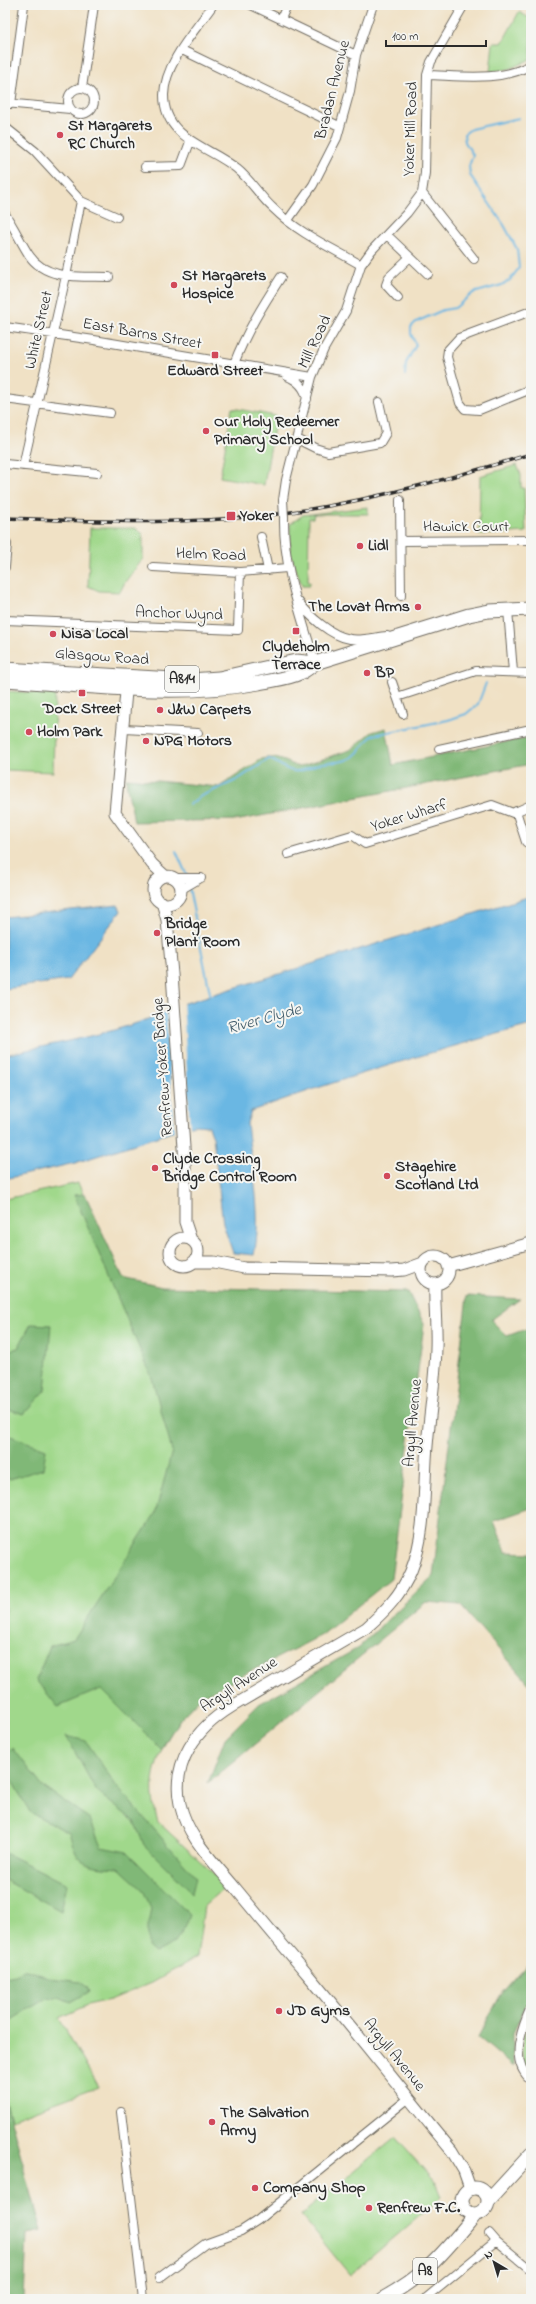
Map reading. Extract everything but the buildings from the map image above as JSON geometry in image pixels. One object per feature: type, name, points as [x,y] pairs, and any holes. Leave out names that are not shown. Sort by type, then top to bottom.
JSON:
[{"type":"main road","name":"A814","points":[[315,663],[470,615],[508,610],[531,609]]},
{"type":"main road","name":"Glasgow Road","points":[[5,680],[127,682],[203,679],[232,675],[296,661],[315,663]]},
{"type":"main road","name":"Glasgow Road","points":[[5,669],[127,682],[215,689],[273,680],[300,673],[315,663]]},
{"type":"main road","points":[[487,2196],[499,2188],[529,2161]]},
{"type":"main road","points":[[470,2188],[480,2188],[487,2196],[487,2208],[471,2212],[462,2198],[470,2188]]},
{"type":"main road","name":"A8","points":[[382,2299],[412,2281],[432,2266],[460,2233],[471,2212]]},
{"type":"street","points":[[24,5],[8,104],[70,109],[80,114],[87,112],[93,106],[93,98],[90,92],[82,88],[72,92],[68,103],[70,109]]},
{"type":"street","points":[[82,88],[94,5]]},
{"type":"street","points":[[213,5],[182,50],[168,74],[164,96],[170,118],[179,132],[190,142],[223,158],[237,168],[274,210],[304,232],[361,265]]},
{"type":"street","points":[[251,5],[356,55]]},
{"type":"street","points":[[281,19],[287,5]]},
{"type":"street","name":"Bradan Avenue","points":[[288,220],[324,166],[337,138],[339,126],[350,91],[356,55],[373,5]]},
{"type":"street","name":"Yoker Mill Road","points":[[346,311],[361,265],[372,250],[387,235],[422,193],[426,173],[427,75],[431,62],[464,5]]},
{"type":"street","points":[[182,50],[339,126]]},
{"type":"street","points":[[427,75],[494,76],[508,74],[531,65]]},
{"type":"street","points":[[5,127],[38,155],[81,201],[117,217]]},
{"type":"street","points":[[145,167],[181,166],[190,142]]},
{"type":"street","points":[[422,193],[474,259]]},
{"type":"street","name":"White Street","points":[[23,466],[66,276],[81,201]]},
{"type":"street","points":[[5,214],[33,260],[43,268],[66,276],[109,277]]},
{"type":"street","points":[[387,235],[428,274]]},
{"type":"street","points":[[398,298],[386,285],[389,276],[410,257]]},
{"type":"street","points":[[234,364],[242,343],[259,311],[282,277]]},
{"type":"street","name":"Mill Road","points":[[315,663],[287,568],[284,546],[283,500],[312,377],[324,349],[346,311]]},
{"type":"street","points":[[531,311],[458,338],[448,350],[447,357],[460,403],[465,408],[479,410],[531,389]]},
{"type":"street","name":"East Barns Street","points":[[5,327],[312,377]]},
{"type":"street","name":"East Barns Street","points":[[273,371],[296,381],[304,389],[307,399]]},
{"type":"street","points":[[5,399],[110,412]]},
{"type":"street","points":[[297,439],[315,448],[328,452],[380,443],[386,432],[379,402]]},
{"type":"street","points":[[5,464],[97,473]]},
{"type":"street","points":[[400,500],[401,596]]},
{"type":"street","name":"Helm Road","points":[[261,537],[268,570]]},
{"type":"street","name":"Hawick Court","points":[[400,541],[531,540]]},
{"type":"street","points":[[5,567],[7,544]]},
{"type":"street","name":"Helm Road","points":[[154,567],[240,572],[287,568]]},
{"type":"street","name":"Anchor Wynd","points":[[5,620],[238,630],[240,572]]},
{"type":"street","name":"Mill Road","points":[[295,597],[314,618],[346,638],[356,639],[409,634]]},
{"type":"street","points":[[508,610],[513,672]]},
{"type":"street","points":[[397,697],[473,671],[531,673]]},
{"type":"street","points":[[127,682],[124,729],[115,813],[164,879],[178,882],[180,890],[178,897],[167,902],[154,893],[164,879]]},
{"type":"street","points":[[392,682],[403,714]]},
{"type":"street","points":[[124,729],[198,733]]},
{"type":"street","points":[[439,748],[531,729]]},
{"type":"street","name":"Yoker Wharf","points":[[288,854],[352,835],[365,844],[492,805],[513,813],[516,811]]},
{"type":"street","points":[[531,805],[516,811],[526,842],[531,845]]},
{"type":"street","points":[[164,879],[202,878],[180,890]]},
{"type":"street","name":"Renfrew-Yoker Bridge","points":[[167,902],[167,920],[185,1158],[185,1222],[189,1242]]},
{"type":"street","points":[[189,1242],[214,1262]]},
{"type":"street","points":[[189,1242],[170,1247],[173,1260],[180,1265],[193,1262],[214,1262],[244,1268],[404,1270],[423,1264],[429,1258],[437,1257],[444,1260],[448,1266],[446,1278],[435,1284],[428,1282],[423,1277],[404,1270]]},
{"type":"street","points":[[189,1242],[197,1256],[193,1262]]},
{"type":"street","points":[[448,1266],[531,1243]]},
{"type":"street","points":[[423,1264],[423,1277]]},
{"type":"street","name":"Argyll Avenue","points":[[435,1284],[436,1349],[429,1415],[422,1523],[418,1548],[411,1571],[398,1595],[385,1612],[366,1628],[238,1703],[209,1722],[199,1732],[187,1751],[180,1772],[180,1802],[184,1817],[200,1847],[452,2151],[464,2171],[470,2188]]},
{"type":"street","points":[[531,2007],[518,2046],[523,2073],[531,2080]]},
{"type":"street","points":[[159,2278],[206,2244],[241,2231],[258,2220],[409,2098]]},
{"type":"street","points":[[121,2112],[143,2299]]},
{"type":"street","points":[[489,2232],[496,2241],[531,2270]]},
{"type":"street","points":[[425,2299],[496,2241]]},
{"type":"green space","points":[[519,12],[531,19],[531,59],[509,69],[490,72],[493,43],[502,43]]},
{"type":"green space","points":[[232,408],[276,416],[264,485],[220,477]]},
{"type":"green space","points":[[517,465],[521,475],[521,488],[524,488],[526,532],[479,535],[480,476]]},
{"type":"green space","points":[[368,507],[368,514],[314,514],[313,518],[309,518],[308,582],[311,583],[309,586],[302,586],[290,552],[290,524],[303,515]]},
{"type":"green space","points":[[90,528],[135,528],[143,534],[143,559],[125,582],[120,592],[99,591],[88,586]]},
{"type":"green space","name":"Holm Park","points":[[5,691],[55,694],[53,772],[5,770]]},
{"type":"green space","points":[[386,728],[393,765],[531,737],[531,764],[240,820],[134,822],[126,778],[219,787],[262,759],[276,758],[299,767],[350,750],[372,732]]},
{"type":"green space","points":[[78,1183],[208,1455],[180,1719],[165,1744],[160,1756],[153,1780],[153,1793],[154,1807],[158,1822],[227,1886],[204,1906],[197,1957],[151,1983],[110,2000],[87,2005],[59,2018],[98,2087],[11,2119],[5,2099],[5,1199]]},
{"type":"green space","points":[[85,1194],[123,1278],[162,1287],[408,1292],[424,1324],[391,1579],[322,1635],[202,1696],[180,1719],[161,1749],[101,1689],[58,1707],[36,1680],[50,1646],[74,1639],[155,1514],[172,1451],[152,1378],[74,1195]]},
{"type":"green space","points":[[467,1296],[520,1299],[491,1320],[507,1336],[526,1329],[531,1352],[531,1508],[494,1521],[506,1552],[531,1553],[531,1686],[460,1605],[426,1602],[208,1783],[225,1738],[259,1704],[358,1648],[433,1576]]},
{"type":"green space","points":[[31,1324],[51,1325],[45,1391],[24,1414],[5,1408],[5,1352],[18,1348]]},
{"type":"green space","points":[[5,1434],[46,1449],[43,1469],[10,1479],[5,1476]]},
{"type":"green space","points":[[66,1736],[86,1741],[117,1787],[196,1877],[192,1893],[144,1845],[134,1821],[97,1792]]},
{"type":"green space","points":[[13,1748],[42,1786],[90,1819],[101,1847],[127,1852],[190,1915],[181,1934],[173,1943],[155,1953],[148,1947],[148,1926],[151,1908],[143,1890],[119,1868],[90,1865],[85,1862],[77,1855],[69,1833],[30,1812],[5,1769],[5,1752]]},
{"type":"green space","points":[[5,1853],[67,1884],[61,1911],[5,1880]]},
{"type":"green space","points":[[531,1961],[531,1995],[513,2033],[513,2067],[478,2037],[500,1996]]},
{"type":"green space","points":[[22,1970],[28,1970],[50,1978],[80,1982],[87,1987],[89,1992],[71,2002],[58,1997],[47,1998],[5,2024],[5,1977],[16,1975]]},
{"type":"green space","points":[[531,2015],[531,2075],[526,2068],[522,2054],[522,2046]]},
{"type":"green space","points":[[5,2099],[42,2231],[27,2234],[24,2299],[5,2299],[7,2285],[5,2282]]},
{"type":"green space","name":"Renfrew F.C.","points":[[395,2137],[437,2184],[442,2197],[350,2275],[301,2215]]},
{"type":"water","name":"River Clyde","points":[[531,896],[531,1025],[390,1065],[251,1111],[247,1123],[257,1206],[254,1255],[233,1253],[223,1224],[213,1137],[209,1126],[194,1125],[75,1163],[5,1179],[5,1055],[94,1035],[138,1023],[179,1005]]},
{"type":"water","points":[[118,905],[121,911],[68,980],[5,989],[5,917]]},
{"type":"pier","points":[[183,1001],[190,1128],[174,1133],[166,1009]]},
{"type":"waterway","points":[[405,375],[406,363],[416,345],[411,334],[411,327],[416,322],[443,310],[455,308],[473,293],[502,285],[510,280],[519,268],[517,249],[504,225],[470,175],[469,166],[473,155],[465,142],[464,134],[471,129],[519,118]]},
{"type":"waterway","points":[[189,805],[201,796],[237,780],[269,759],[284,768],[302,771],[319,764],[340,762],[351,758],[358,753],[368,739],[374,735],[448,720],[466,714],[478,704],[486,683]]},
{"type":"waterway","points":[[176,851],[187,876]]},
{"type":"waterway","points":[[189,888],[211,998]]},
{"type":"railway","points":[[5,518],[155,522],[230,519],[268,515],[333,505],[390,493],[531,454]]},
{"type":"place","name":"St Margarets RC Church","points":[[60,135]]},
{"type":"place","name":"St Margarets Hospice","points":[[174,285]]},
{"type":"place","name":"Edward Street","points":[[215,355]]},
{"type":"place","name":"Our Holy Redeemer Primary School","points":[[206,431]]},
{"type":"place","name":"Yoker","points":[[231,516]]},
{"type":"place","name":"Lidl","points":[[360,546]]},
{"type":"place","name":"The Lovat Arms","points":[[418,607]]},
{"type":"place","name":"Clydeholm Terrace","points":[[296,631]]},
{"type":"place","name":"Nisa Local","points":[[53,634]]},
{"type":"place","name":"BP","points":[[367,673]]},
{"type":"place","name":"Dock Street","points":[[82,693]]},
{"type":"place","name":"J&W Carpets","points":[[160,710]]},
{"type":"place","name":"Holm Park","points":[[29,732]]},
{"type":"place","name":"NPG Motors","points":[[146,741]]},
{"type":"place","name":"Bridge Plant Room","points":[[157,933]]},
{"type":"place","name":"Clyde Crossing Bridge Control Room","points":[[155,1168]]},
{"type":"place","name":"Stagehire Scotland Ltd","points":[[387,1176]]},
{"type":"place","name":"JD Gyms","points":[[279,2011]]},
{"type":"place","name":"The Salvation Army","points":[[212,2122]]},
{"type":"place","name":"Company Shop","points":[[255,2188]]},
{"type":"place","name":"Renfrew F.C.","points":[[369,2208]]}]
